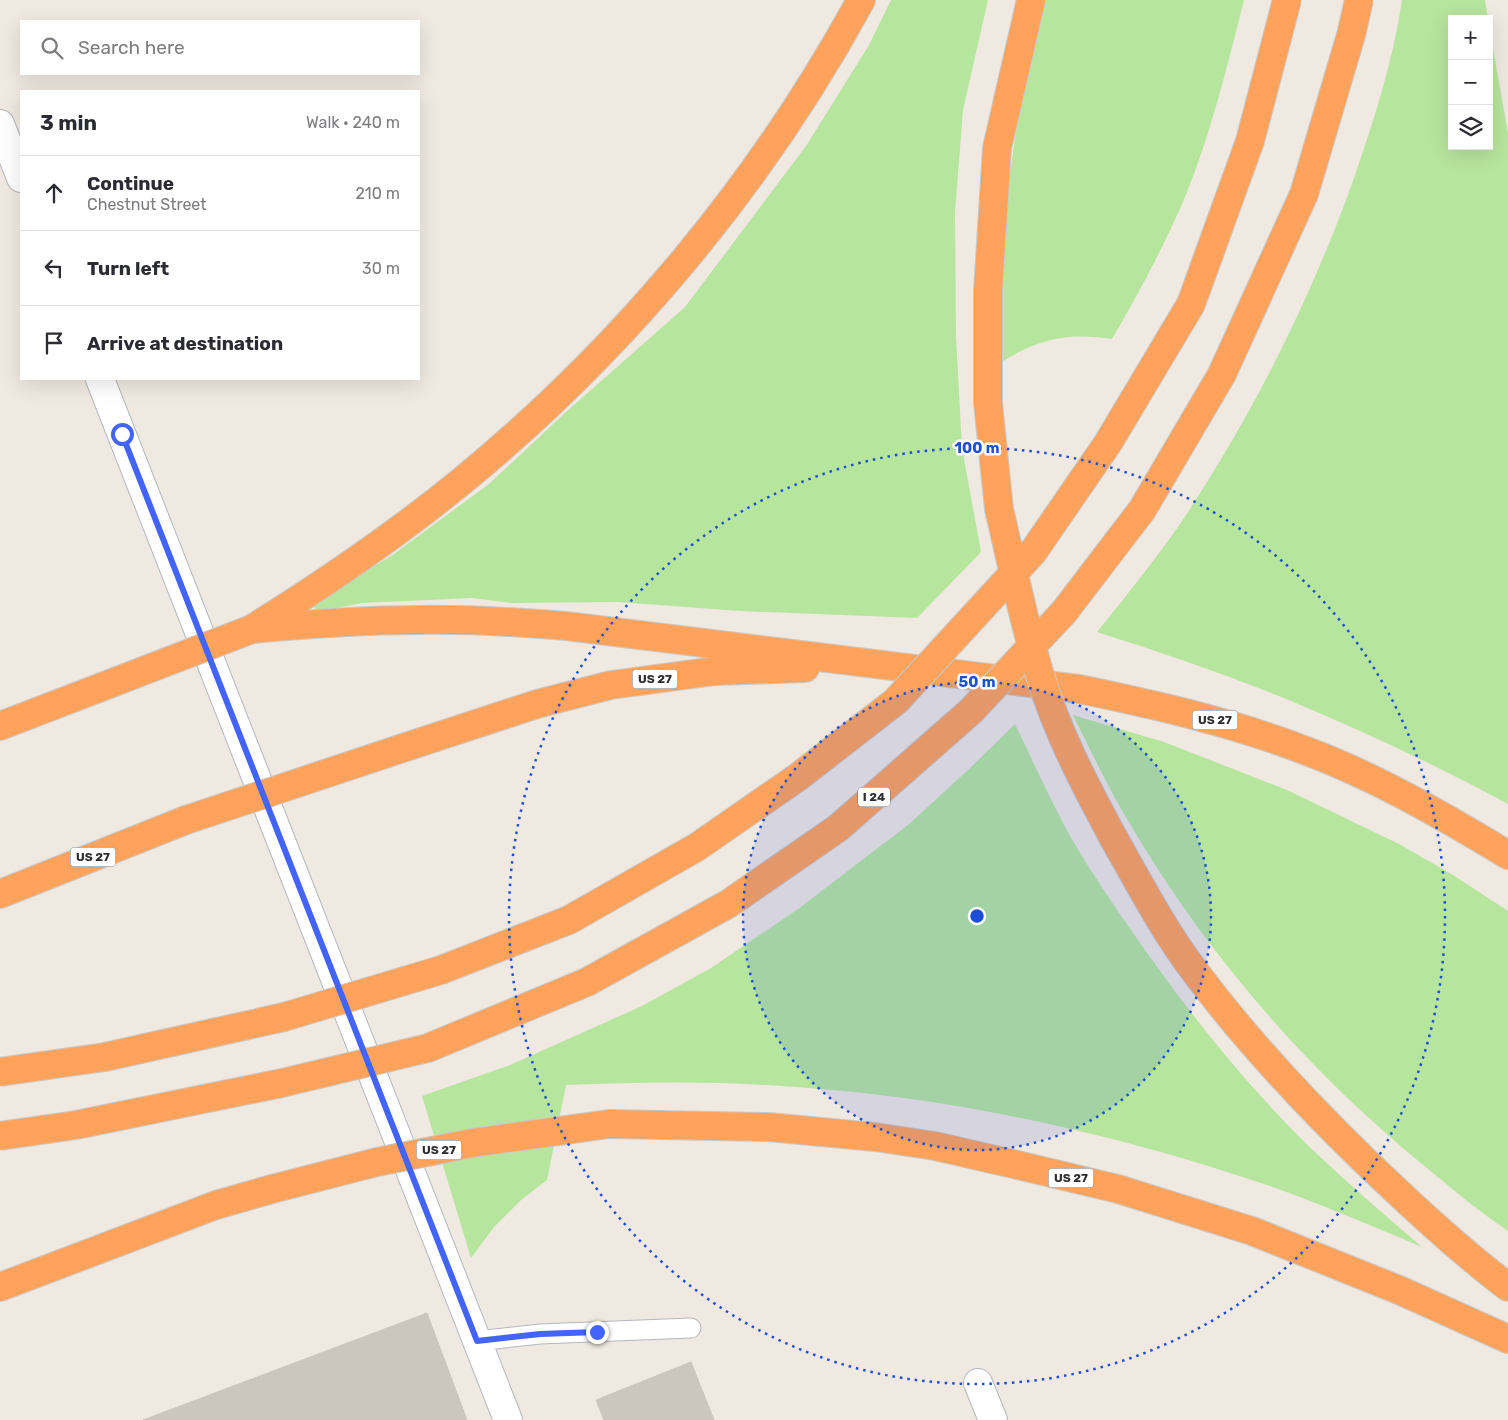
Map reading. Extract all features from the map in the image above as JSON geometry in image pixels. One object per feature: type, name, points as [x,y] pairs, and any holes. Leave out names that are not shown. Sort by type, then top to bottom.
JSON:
[{"type":"highway","points":[[0,726],[252,629],[324,583],[394,534],[526,426],[588,366],[647,304],[702,238],[752,172],[800,103],[861,0]]},
{"type":"highway","points":[[1031,0],[997,148],[988,291],[988,403],[999,509],[1020,603],[1040,676],[1072,757],[1113,837],[1155,912],[1196,973],[1252,1042],[1314,1111],[1394,1189],[1508,1287]]},
{"type":"highway","points":[[0,1072],[104,1057],[284,1017],[441,970],[570,920],[697,847],[798,777],[896,701],[1033,552],[1108,443],[1191,304],[1250,141],[1288,0]]},
{"type":"highway","name":"I 24","points":[[0,1136],[76,1124],[282,1083],[428,1048],[587,982],[728,904],[838,828],[971,711],[1064,612],[1142,510],[1222,374],[1304,194],[1351,35],[1359,0]]},
{"type":"highway","points":[[252,629],[334,622],[499,621],[566,626],[897,666]]},
{"type":"highway","name":"US 27","points":[[0,894],[186,820],[537,704],[611,685],[715,671],[897,666],[1079,689],[1152,704],[1227,723],[1310,752],[1385,786],[1508,854]]},
{"type":"highway","points":[[0,1144],[76,1124]]},
{"type":"highway","name":"US 27","points":[[0,1286],[216,1205],[377,1162],[472,1143],[609,1124],[768,1128],[875,1137],[935,1146],[1118,1189],[1252,1231],[1399,1290],[1508,1339]]},
{"type":"street","points":[[0,124],[20,175]]},
{"type":"street","points":[[100,380],[508,1420]]},
{"type":"street","points":[[978,1383],[993,1420]]},
{"type":"lane","points":[[477,1341],[540,1334],[691,1328]]},
{"type":"green space","points":[[891,0],[988,0],[963,110],[955,212],[956,337],[962,448],[981,552],[917,618],[741,611],[617,602],[513,603],[472,598],[362,603],[317,612],[312,604],[391,556],[489,484],[566,412],[685,307],[806,146],[869,45]]},
{"type":"green space","points":[[1042,0],[1244,0],[1211,124],[1185,197],[1151,269],[1112,339],[1081,336],[1053,339],[1027,348],[1000,363],[1004,229],[1012,157]]},
{"type":"green space","points":[[1402,0],[1485,0],[1487,15],[1448,15],[1448,150],[1493,150],[1493,49],[1508,133],[1508,804],[1401,750],[1291,701],[1243,682],[1097,632],[1182,521],[1233,439],[1278,355],[1319,268],[1354,178],[1382,90]]},
{"type":"green space","points":[[1073,715],[1164,742],[1287,790],[1399,844],[1453,875],[1508,911],[1508,1231],[1464,1199],[1379,1127],[1337,1088],[1259,1005],[1223,961],[1157,868],[1127,819]]},
{"type":"green space","points":[[1015,724],[1070,836],[1086,863],[1111,902],[1200,1024],[1222,1052],[1292,1130],[1343,1178],[1422,1247],[1270,1186],[1212,1167],[1154,1150],[1036,1121],[976,1109],[856,1092],[767,1085],[652,1083],[566,1085],[547,1180],[521,1200],[494,1227],[471,1258],[422,1096],[510,1065],[642,1006],[711,968],[798,909],[908,825]]},
{"type":"building","points":[[427,1313],[467,1420],[143,1420]]},
{"type":"building","points":[[691,1362],[714,1420],[604,1420],[596,1400]]},
{"type":"route","points":[[122,434],[477,1341],[540,1334],[597,1332]]}]
